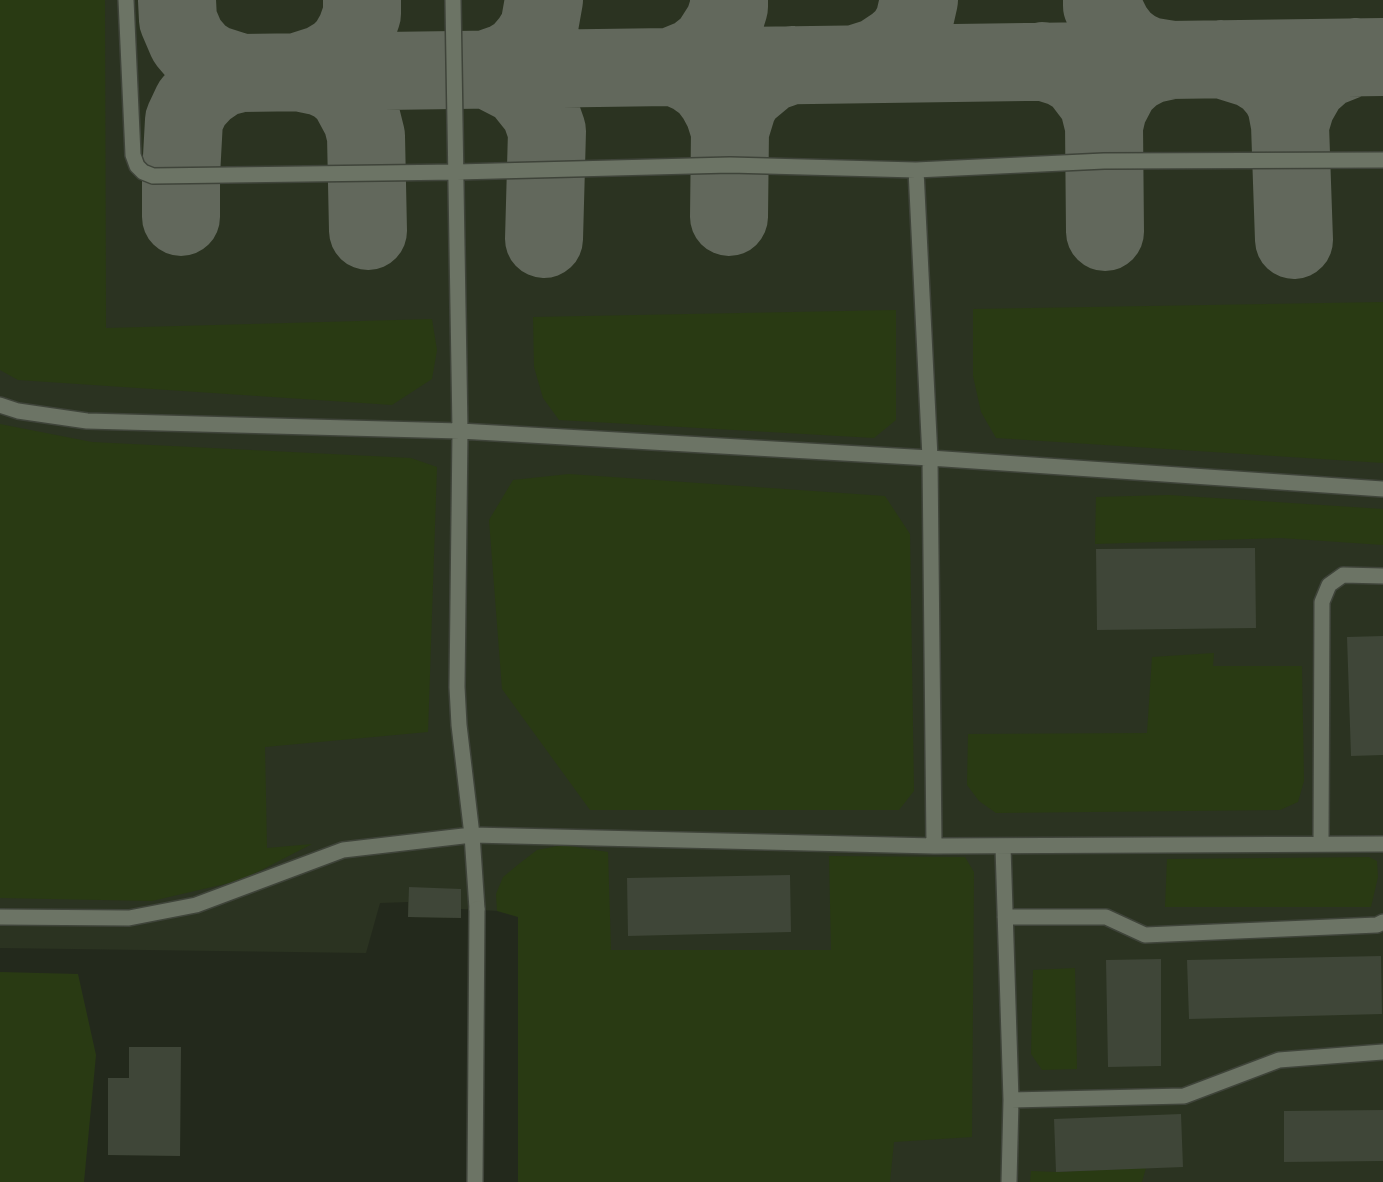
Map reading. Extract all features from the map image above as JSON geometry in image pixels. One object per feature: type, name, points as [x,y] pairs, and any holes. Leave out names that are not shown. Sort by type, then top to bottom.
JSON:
[{"type":"street","points":[[126,0],[133,155],[137,166],[153,176],[730,165],[916,170],[1104,161],[1383,160]]},
{"type":"street","points":[[453,0],[460,431],[457,687],[477,909],[475,1182]]},
{"type":"street","points":[[916,170],[930,458],[934,846]]},
{"type":"street","points":[[0,405],[18,411],[87,421],[460,431],[930,458],[1383,489]]},
{"type":"street","points":[[1321,844],[1322,602],[1329,585],[1343,575],[1383,576]]},
{"type":"street","points":[[0,917],[129,918],[196,905],[343,850],[472,835],[1003,847],[1383,844]]},
{"type":"street","points":[[1003,847],[1011,1100],[1009,1182]]},
{"type":"street","points":[[1005,917],[1106,917],[1145,935],[1383,922]]},
{"type":"street","points":[[1011,1100],[1184,1096],[1279,1060],[1383,1052]]},
{"type":"shaded area","points":[[0,0],[1383,0],[1383,1182],[518,1182],[518,912],[461,909],[461,918],[408,917],[408,902],[380,903],[366,953],[0,948]]},
{"type":"green space","points":[[0,0],[105,0],[106,328],[432,319],[437,350],[432,379],[392,405],[18,380],[0,370]]},
{"type":"green space","points":[[1383,302],[1383,463],[996,438],[981,412],[973,376],[973,309]]},
{"type":"green space","points":[[896,310],[896,420],[874,438],[559,420],[543,398],[534,367],[533,317]]},
{"type":"green space","points":[[0,424],[92,442],[411,458],[437,467],[428,732],[265,747],[267,848],[312,844],[242,880],[152,901],[0,898]]},
{"type":"green space","points":[[569,474],[885,496],[910,534],[914,791],[899,810],[590,810],[502,689],[489,520],[513,480]]},
{"type":"green space","points":[[1169,495],[1383,509],[1383,545],[1280,538],[1095,544],[1096,497]]},
{"type":"green space","points":[[1214,653],[1213,666],[1302,666],[1304,781],[1298,802],[1280,810],[996,813],[979,801],[967,785],[968,734],[1147,733],[1152,657]]},
{"type":"green space","points":[[563,845],[608,852],[611,950],[831,950],[829,856],[965,857],[974,872],[972,1137],[894,1142],[890,1182],[518,1182],[518,917],[497,911],[496,894],[503,877],[537,850]]},
{"type":"green space","points":[[1369,857],[1377,861],[1378,877],[1371,907],[1165,907],[1167,859]]},
{"type":"green space","points":[[1075,968],[1077,1069],[1042,1070],[1031,1054],[1033,970]]},
{"type":"green space","points":[[0,972],[78,974],[96,1055],[84,1182],[0,1182]]},
{"type":"green space","points":[[1146,1168],[1142,1182],[1030,1182],[1031,1171]]},
{"type":"building","points":[[1255,548],[1256,628],[1097,630],[1096,549]]},
{"type":"building","points":[[1383,636],[1383,755],[1351,756],[1347,637]]},
{"type":"building","points":[[790,875],[791,932],[628,936],[627,878]]},
{"type":"building","points":[[409,887],[461,889],[461,918],[408,917]]},
{"type":"building","points":[[1381,956],[1382,1014],[1189,1019],[1187,960]]},
{"type":"building","points":[[1161,959],[1161,1066],[1108,1067],[1106,960]]},
{"type":"building","points":[[129,1047],[181,1047],[180,1156],[108,1155],[108,1078],[129,1078]]},
{"type":"building","points":[[1383,1110],[1383,1161],[1284,1162],[1284,1111]]},
{"type":"building","points":[[1181,1114],[1183,1167],[1056,1172],[1054,1119]]},
{"type":"taxiway","points":[[177,0],[178,20],[187,41],[199,55],[213,64],[241,73],[221,78],[205,89],[192,103],[184,120],[181,217]]},
{"type":"taxiway","points":[[362,0],[362,14],[348,45],[338,55],[323,64],[298,72],[322,77],[335,83],[348,94],[362,120],[366,136],[368,231]]},
{"type":"taxiway","points":[[544,0],[539,28],[531,41],[520,54],[507,62],[487,69],[520,86],[540,111],[547,131],[544,239]]},
{"type":"taxiway","points":[[729,0],[724,23],[710,45],[695,57],[673,66],[693,75],[707,85],[724,112],[730,131],[738,105],[745,93],[769,73],[792,65]]},
{"type":"taxiway","points":[[856,64],[878,57],[906,36],[914,22],[919,0]]},
{"type":"taxiway","points":[[1042,61],[1064,68],[1079,77],[1098,102],[1104,126],[1108,109],[1120,86],[1134,73],[1149,65],[1172,60],[1148,56],[1123,41],[1113,28],[1102,6],[1102,0]]},
{"type":"taxiway","points":[[1221,59],[1253,69],[1269,79],[1286,104],[1290,125],[1296,105],[1308,84],[1325,69],[1355,57]]},
{"type":"taxiway","points":[[241,73],[1383,57]]},
{"type":"taxiway","points":[[1290,125],[1294,240]]},
{"type":"taxiway","points":[[1104,126],[1105,232]]},
{"type":"taxiway","points":[[729,217],[730,131]]}]
